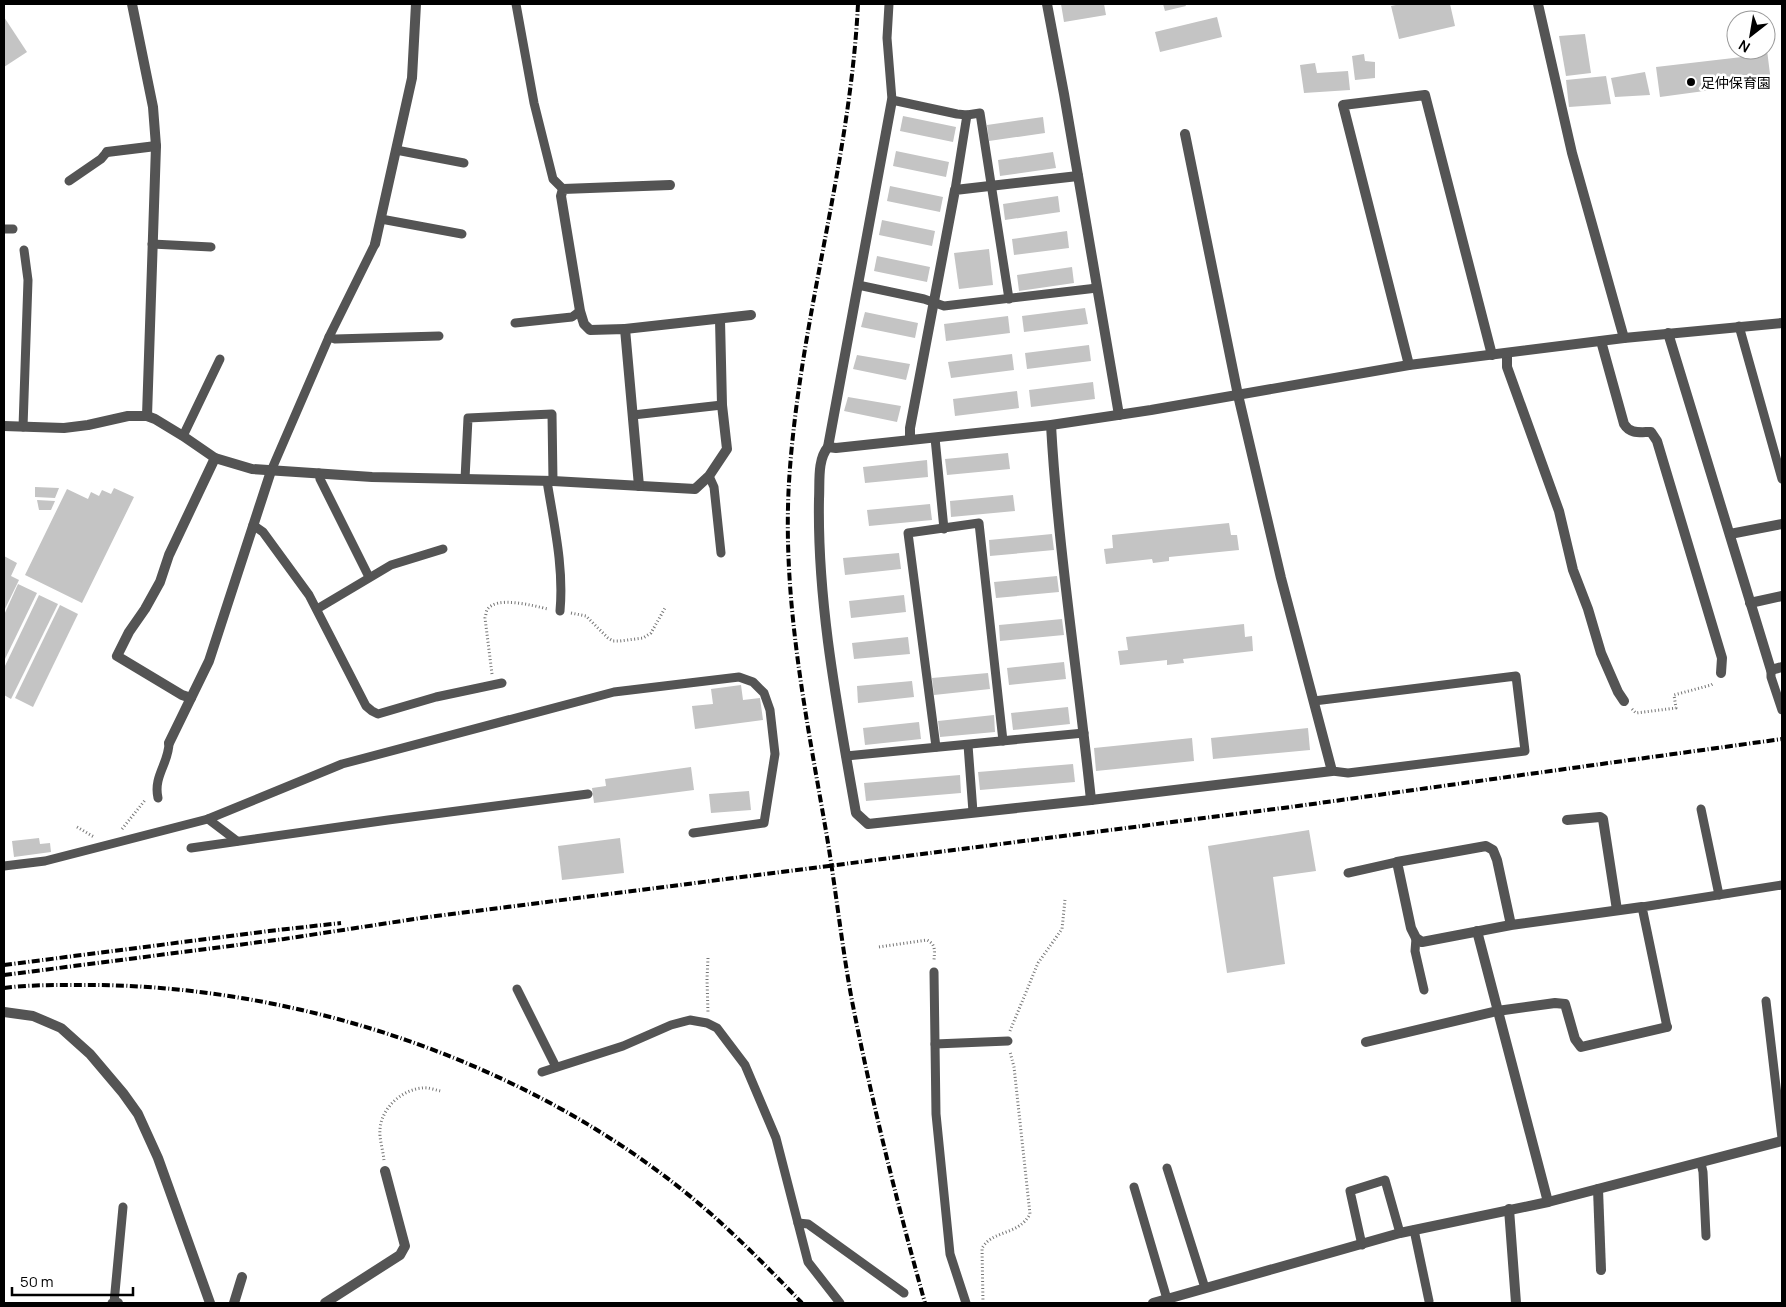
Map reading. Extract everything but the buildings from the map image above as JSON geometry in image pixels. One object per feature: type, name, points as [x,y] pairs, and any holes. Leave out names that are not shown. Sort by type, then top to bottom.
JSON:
[{"type":"street","points":[[132,4],[152,107],[156,146],[147,416]]},
{"type":"street","points":[[375,244],[412,78],[416,4]]},
{"type":"street","points":[[1047,4],[1119,415]]},
{"type":"street","points":[[1538,4],[1572,153],[1624,338]]},
{"type":"street","points":[[1409,365],[1342,105],[1425,95],[1492,355]]},
{"type":"street","points":[[892,100],[828,447],[824,452],[821,462],[818,529],[826,636],[846,756],[856,813],[868,824],[1332,771],[1281,578],[1238,395],[1185,134]]},
{"type":"street","points":[[106,152],[156,146]]},
{"type":"street","points":[[910,440],[910,428],[955,190],[1078,176]]},
{"type":"street","points":[[670,185],[563,189],[561,196],[580,311],[584,324],[590,330],[624,329],[751,316]]},
{"type":"street","points":[[4,426],[64,428],[128,416],[147,416],[183,436],[215,458],[252,470],[372,477],[550,481],[695,489],[709,476],[727,450],[722,406],[720,320]]},
{"type":"street","points":[[828,447],[836,448],[1051,425],[1409,365],[1668,333],[1782,323]]},
{"type":"street","points":[[624,329],[639,486]]},
{"type":"street","points":[[1668,333],[1770,670],[1782,667]]},
{"type":"street","points":[[1601,341],[1624,424],[1635,432],[1651,432],[1658,441],[1722,658],[1721,674]]},
{"type":"street","points":[[1506,354],[1508,367],[1559,511],[1573,570],[1601,653],[1618,692],[1624,701]]},
{"type":"street","points":[[1051,425],[1055,495],[1084,733],[1090,800]]},
{"type":"street","points":[[191,698],[182,695],[117,656],[129,632],[160,582],[169,555],[215,458]]},
{"type":"street","points":[[169,743],[209,661],[271,471]]},
{"type":"street","points":[[1730,534],[1782,524]]},
{"type":"street","points":[[1750,603],[1782,596]]},
{"type":"street","points":[[1567,820],[1600,817],[1603,820],[1617,910]]},
{"type":"street","points":[[1511,925],[1493,850],[1486,846],[1397,862],[1411,928],[1416,938],[1422,942],[1511,925],[1642,907]]},
{"type":"street","points":[[1477,931],[1548,1202]]},
{"type":"street","points":[[1366,1042],[1497,1011],[1555,1002],[1565,1004],[1575,1039],[1581,1047],[1667,1027]]},
{"type":"street","points":[[4,1012],[33,1016],[61,1028],[90,1054],[138,1114],[158,1158],[210,1303]]},
{"type":"street","points":[[1153,1303],[1400,1233],[1548,1202],[1782,1140]]},
{"type":"street","points":[[325,1303],[400,1255],[405,1246],[385,1171]]},
{"type":"street","points":[[1598,1189],[1601,1270]]},
{"type":"street","points":[[1509,1209],[1516,1303]]},
{"type":"street","points":[[234,1303],[242,1277]]},
{"type":"lane","points":[[516,4],[534,103],[553,179],[563,189]]},
{"type":"lane","points":[[889,4],[888,38],[892,100],[967,115],[980,113],[1009,299]]},
{"type":"lane","points":[[955,190],[967,115]]},
{"type":"lane","points":[[396,150],[464,163]]},
{"type":"lane","points":[[68,181],[101,159],[106,152]]},
{"type":"lane","points":[[381,219],[462,234]]},
{"type":"lane","points":[[152,244],[211,247]]},
{"type":"lane","points":[[271,471],[329,337],[375,244]]},
{"type":"lane","points":[[23,427],[28,280],[24,250]]},
{"type":"lane","points":[[858,285],[944,306],[1097,288]]},
{"type":"lane","points":[[515,323],[572,317],[580,311]]},
{"type":"lane","points":[[1739,326],[1782,479]]},
{"type":"lane","points":[[329,337],[335,339],[439,336]]},
{"type":"lane","points":[[183,436],[220,359]]},
{"type":"lane","points":[[633,414],[722,406]]},
{"type":"lane","points":[[465,479],[468,418],[552,414],[550,481],[561,568],[560,611]]},
{"type":"lane","points":[[935,438],[944,529]]},
{"type":"lane","points":[[319,473],[320,479],[370,578]]},
{"type":"lane","points":[[709,476],[714,487],[721,553]]},
{"type":"lane","points":[[936,748],[908,533],[979,523],[1003,741]]},
{"type":"lane","points":[[254,525],[263,532],[309,595],[366,706],[372,711],[378,714],[436,696],[498,684]]},
{"type":"lane","points":[[316,609],[391,565],[443,549]]},
{"type":"lane","points":[[1770,670],[1782,710]]},
{"type":"lane","points":[[1314,701],[1516,676],[1525,751],[1348,773],[1332,771]]},
{"type":"lane","points":[[4,866],[45,861],[208,819],[342,764],[614,692],[739,677],[753,682],[764,692],[770,710],[775,754],[764,823],[693,833]]},
{"type":"lane","points":[[846,756],[1084,733]]},
{"type":"lane","points":[[158,798],[158,777],[169,750],[169,743]]},
{"type":"lane","points":[[968,744],[973,812]]},
{"type":"lane","points":[[191,848],[588,794]]},
{"type":"lane","points":[[1701,809],[1719,895]]},
{"type":"lane","points":[[208,819],[237,841]]},
{"type":"lane","points":[[1348,873],[1397,862]]},
{"type":"lane","points":[[1667,1027],[1642,907],[1782,885]]},
{"type":"lane","points":[[1416,938],[1415,951],[1424,990]]},
{"type":"lane","points":[[934,972],[936,1114],[950,1254],[966,1303]]},
{"type":"lane","points":[[517,989],[556,1067]]},
{"type":"lane","points":[[1766,1001],[1782,1140]]},
{"type":"lane","points":[[542,1072],[623,1046],[671,1025],[690,1020],[710,1024],[717,1028],[744,1065],[776,1138],[808,1262],[840,1303]]},
{"type":"lane","points":[[935,1044],[1008,1041]]},
{"type":"lane","points":[[1701,1163],[1706,1236]]},
{"type":"lane","points":[[1167,1168],[1205,1288]]},
{"type":"lane","points":[[1362,1244],[1350,1191],[1385,1180],[1400,1233]]},
{"type":"lane","points":[[1134,1187],[1167,1300]]},
{"type":"lane","points":[[115,1303],[123,1207]]},
{"type":"lane","points":[[798,1223],[808,1224],[904,1293]]},
{"type":"lane","points":[[1414,1230],[1429,1301]]},
{"type":"path","points":[[498,684],[485,618],[487,610],[492,605],[513,602],[586,616],[613,641],[643,638],[651,633],[665,608]]},
{"type":"path","points":[[1624,701],[1636,713],[1676,708],[1674,695],[1711,685],[1716,682],[1721,674]]},
{"type":"path","points":[[119,833],[157,788]]},
{"type":"path","points":[[77,827],[98,839]]},
{"type":"path","points":[[983,1303],[982,1248],[993,1236],[1019,1227],[1027,1220],[1030,1214],[1014,1067],[1008,1041],[1012,1025],[1038,963],[1062,929],[1065,900]]},
{"type":"path","points":[[878,947],[927,940],[932,942],[935,947],[934,972]]},
{"type":"path","points":[[708,958],[707,997],[710,1024]]},
{"type":"path","points":[[385,1171],[380,1129],[388,1109],[401,1094],[424,1088],[441,1091]]},
{"type":"railway","points":[[858,4],[845,124],[813,302],[795,422],[789,482],[789,572],[804,705],[827,837],[852,1001],[886,1152],[925,1303]]},
{"type":"railway","points":[[4,975],[284,939],[421,918],[1298,806],[1782,739]]},
{"type":"railway","points":[[4,965],[341,923]]},
{"type":"railway","points":[[4,988],[66,985],[158,988],[242,998],[326,1016],[408,1041],[488,1073],[565,1111],[637,1156],[716,1218],[802,1303]]},
{"type":"place","name":"足仲保育園","points":[[1691,82]]}]
